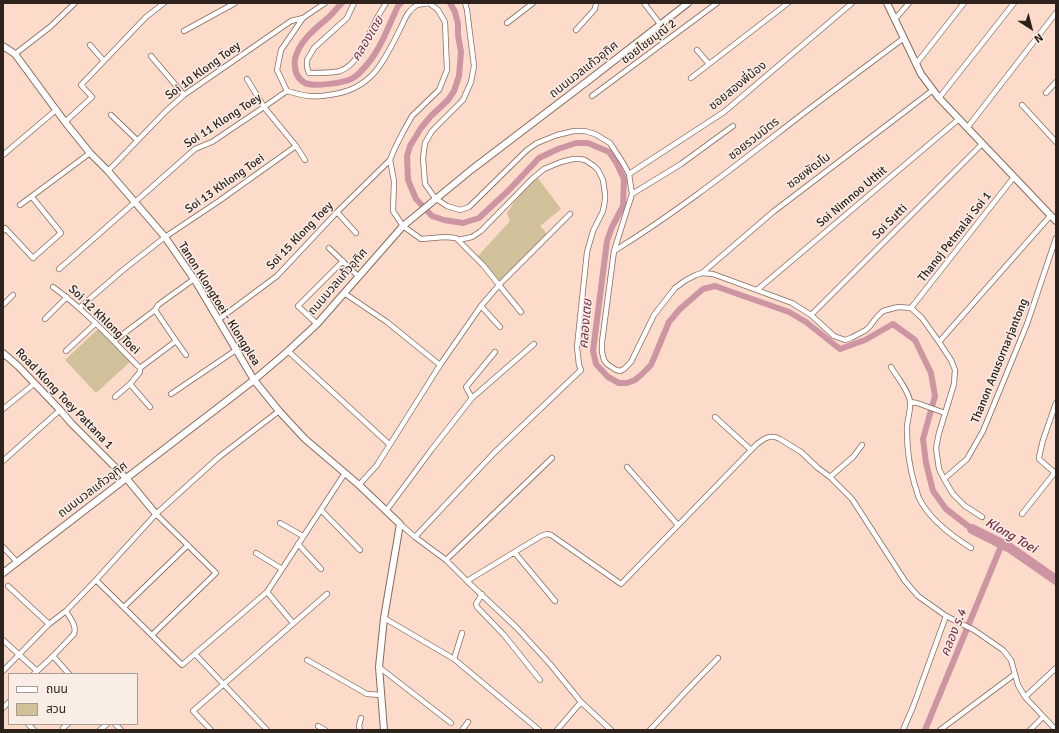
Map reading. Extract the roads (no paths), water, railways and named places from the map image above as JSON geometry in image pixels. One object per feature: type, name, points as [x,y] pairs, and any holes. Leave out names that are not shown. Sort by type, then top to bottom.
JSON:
[{"type":"street","points":[[15,54],[50,27],[75,3]]},
{"type":"street","points":[[65,122],[92,97],[81,85],[146,17],[164,3]]},
{"type":"street","points":[[184,31],[235,3]]},
{"type":"street","points":[[325,3],[303,18],[281,50],[277,70],[287,91],[302,96],[318,97],[343,93],[365,83],[380,66],[408,13],[418,5],[429,3],[438,10],[445,22],[447,70],[439,90],[412,116],[390,160],[394,181],[393,211],[403,226],[421,239],[445,237],[458,240],[483,265],[521,312]]},
{"type":"street","points":[[354,3],[347,18],[314,48],[307,60],[309,73],[340,71],[356,59],[386,3]]},
{"type":"street","points":[[465,3],[474,66],[471,82],[463,100],[432,131],[425,143],[423,158],[425,184],[434,199],[447,206],[460,210],[469,207],[486,192],[527,150],[537,143],[557,135],[574,131],[585,131],[595,134],[610,143],[629,174],[632,194],[614,251]]},
{"type":"street","points":[[507,23],[532,3]]},
{"type":"street","points":[[576,30],[595,9],[596,3]]},
{"type":"street","points":[[644,3],[660,24]]},
{"type":"street","name":"ถนนนวลแก้วอุทิศ","points":[[3,573],[254,380],[317,324],[403,226],[434,199],[688,3]]},
{"type":"street","name":"ซอยไชยมุณี 2","points":[[592,96],[717,3]]},
{"type":"street","points":[[692,78],[788,3]]},
{"type":"street","name":"ซอยสองพี่น้อง","points":[[629,174],[724,112],[852,3]]},
{"type":"street","points":[[887,3],[921,74],[939,98],[1056,221]]},
{"type":"street","points":[[895,19],[910,3]]},
{"type":"street","points":[[916,64],[964,3]]},
{"type":"street","points":[[939,98],[1014,3]]},
{"type":"street","points":[[968,128],[1056,13]]},
{"type":"street","name":"Soi 10 Klong Toey","points":[[108,171],[166,111],[184,95],[291,21],[303,18]]},
{"type":"street","name":"ซอยรวมมิตร","points":[[614,251],[640,235],[718,180],[823,98],[904,38]]},
{"type":"street","points":[[90,45],[104,61]]},
{"type":"street","name":"Tanon Klongtoei - Klongplea","points":[[3,46],[15,54],[65,122],[90,153],[108,171],[165,237],[194,279],[254,380],[279,411],[306,439],[359,485],[400,524]]},
{"type":"street","points":[[697,50],[710,64]]},
{"type":"street","points":[[151,56],[184,95]]},
{"type":"street","points":[[247,79],[264,107],[296,146],[305,160]]},
{"type":"street","points":[[1046,93],[1056,82]]},
{"type":"street","name":"ซอยพัฒโน","points":[[614,251],[602,352],[604,360],[607,364],[616,370],[624,369],[631,362],[654,315],[675,288],[686,280],[702,273],[773,212],[933,90]]},
{"type":"street","name":"Soi 11 Klong Toey","points":[[134,202],[195,148],[212,142],[287,91]]},
{"type":"street","points":[[1022,104],[1056,142]]},
{"type":"street","points":[[3,155],[56,110]]},
{"type":"street","points":[[111,115],[137,140]]},
{"type":"street","name":"Soi Nimnoo Uthit","points":[[757,290],[959,119]]},
{"type":"street","points":[[632,194],[681,164],[733,126]]},
{"type":"street","name":"Soi Sutti","points":[[811,315],[982,144]]},
{"type":"street","name":"Soi 13 Khlong Toei","points":[[79,308],[123,270],[165,237],[219,201],[296,146]]},
{"type":"street","points":[[20,205],[90,153]]},
{"type":"street","name":"Soi 15 Klong Toey","points":[[218,320],[276,276],[337,212],[390,160]]},
{"type":"street","points":[[415,537],[494,453],[581,370],[577,347],[587,252],[593,231],[604,206],[605,194],[603,180],[598,170],[585,160],[567,160],[550,166],[535,175],[477,234],[472,237],[458,240]]},
{"type":"street","name":"Thanoj Petmalai Soi 1","points":[[911,308],[1014,177]]},
{"type":"street","points":[[4,228],[33,258],[61,233],[32,197]]},
{"type":"street","points":[[59,269],[134,202]]},
{"type":"street","points":[[337,212],[356,233]]},
{"type":"street","points":[[359,485],[377,465],[440,365],[481,306],[499,285],[570,214]]},
{"type":"street","points":[[939,342],[1051,215]]},
{"type":"street","name":"Thanon Anusornarjantong","points":[[944,480],[968,459],[983,431],[1027,324],[1056,238]]},
{"type":"street","points":[[329,248],[359,276]]},
{"type":"street","points":[[317,324],[298,306],[342,261]]},
{"type":"street","points":[[702,273],[713,274],[792,303],[811,315],[834,336],[845,340],[866,330],[883,311],[898,307],[911,308],[922,318],[951,360],[955,370],[954,384],[943,412],[936,448],[939,469],[953,494],[964,506],[982,517]]},
{"type":"street","points":[[114,341],[155,310],[158,304],[194,279]]},
{"type":"street","name":"Soi 12 Khlong Toei","points":[[53,286],[68,297],[96,323],[140,368]]},
{"type":"street","points":[[344,293],[387,322],[440,365]]},
{"type":"street","points":[[3,305],[14,295]]},
{"type":"street","points":[[46,318],[68,297]]},
{"type":"street","points":[[481,306],[500,327]]},
{"type":"street","points":[[155,310],[186,355]]},
{"type":"street","points":[[66,351],[96,323]]},
{"type":"street","points":[[115,397],[130,384],[140,372],[140,368],[176,341]]},
{"type":"street","points":[[386,511],[472,398],[534,344]]},
{"type":"street","points":[[171,394],[236,350]]},
{"type":"street","points":[[288,351],[389,444]]},
{"type":"street","points":[[472,398],[466,387],[495,352]]},
{"type":"street","name":"Road Klong Toey Pattana 1","points":[[4,355],[60,410],[126,479],[156,514]]},
{"type":"street","points":[[891,367],[907,393],[910,402],[906,430],[907,447],[912,477],[919,498],[939,524],[953,537],[971,548]]},
{"type":"street","points":[[3,409],[34,384]]},
{"type":"street","points":[[130,384],[150,407]]},
{"type":"street","points":[[910,402],[943,412]]},
{"type":"street","points":[[1022,514],[1055,472],[1039,459],[1039,457],[1056,402]]},
{"type":"street","points":[[3,461],[60,410]]},
{"type":"street","points":[[3,671],[49,624],[66,611],[156,514],[220,457],[279,411]]},
{"type":"street","points":[[715,417],[751,450]]},
{"type":"street","points":[[467,581],[544,535],[551,535],[621,584],[751,450],[764,439],[775,437],[801,452],[830,477],[852,499],[905,581],[918,596],[946,616],[974,630],[1003,650],[1011,660],[1018,685],[1025,697],[1056,730]]},
{"type":"street","points":[[830,477],[853,457],[862,445]]},
{"type":"street","points":[[446,560],[552,458]]},
{"type":"street","points":[[627,467],[678,525]]},
{"type":"street","points":[[96,580],[182,665],[266,592],[345,473]]},
{"type":"street","points":[[321,510],[360,550]]},
{"type":"street","points":[[152,635],[216,572],[156,514]]},
{"type":"street","points":[[280,523],[303,536]]},
{"type":"street","points":[[400,524],[446,560],[522,633],[581,702],[611,730]]},
{"type":"street","points":[[384,730],[379,667],[384,618],[400,524]]},
{"type":"street","points":[[298,544],[322,569]]},
{"type":"street","points":[[124,607],[188,545]]},
{"type":"street","points":[[3,547],[17,562]]},
{"type":"street","points":[[515,553],[555,601]]},
{"type":"street","points":[[256,554],[282,569]]},
{"type":"street","points":[[8,586],[49,624]]},
{"type":"street","points":[[266,592],[293,623]]},
{"type":"street","points":[[211,730],[193,711],[327,594]]},
{"type":"street","points":[[482,594],[476,604],[477,607],[504,635],[540,680]]},
{"type":"street","points":[[3,640],[36,673],[74,634],[76,630],[66,611]]},
{"type":"street","points":[[903,730],[913,707],[946,616]]},
{"type":"street","points":[[384,618],[454,659],[540,730]]},
{"type":"street","points":[[454,659],[462,633]]},
{"type":"street","points":[[195,654],[267,730]]},
{"type":"street","points":[[53,656],[69,673]]},
{"type":"street","points":[[650,730],[718,658]]},
{"type":"street","points":[[307,660],[367,694],[381,695]]},
{"type":"street","points":[[379,667],[451,722]]},
{"type":"street","points":[[1025,697],[1056,668]]},
{"type":"street","points":[[940,730],[1015,674]]},
{"type":"street","points":[[557,730],[581,702]]},
{"type":"street","points":[[1030,730],[1043,717]]},
{"type":"street","points":[[360,730],[359,726],[361,718]]},
{"type":"street","points":[[462,730],[468,722]]},
{"type":"street","points":[[63,728],[67,725]]},
{"type":"street","points":[[318,726],[325,730]]},
{"type":"waterway","name":"คลองเตย","points":[[342,3],[309,35],[297,52],[295,69],[298,76],[305,83],[315,85],[336,83],[349,80],[358,74],[368,64],[378,48],[398,6],[401,3]]},
{"type":"waterway","name":"คลองเตย","points":[[450,3],[455,12],[458,24],[461,52],[459,76],[454,91],[448,100],[421,128],[410,146],[407,156],[408,180],[416,199],[432,216],[444,220],[463,223],[479,218],[509,190],[539,158],[558,149],[576,143],[588,143],[609,152],[616,162],[624,179],[623,206],[612,227],[607,241],[593,351],[596,364],[608,377],[619,383],[627,383],[635,380],[641,375],[651,365],[669,322],[680,309],[703,289],[715,286],[789,312],[806,322],[840,349],[865,340],[893,324],[915,340],[931,373],[935,396],[923,439],[926,463],[933,491],[946,509],[972,529]]},
{"type":"waterway","name":"Klong Toei","points":[[972,529],[1010,548],[1056,580]]},
{"type":"waterway","name":"คลอง ร.4","points":[[925,730],[1002,544]]}]
